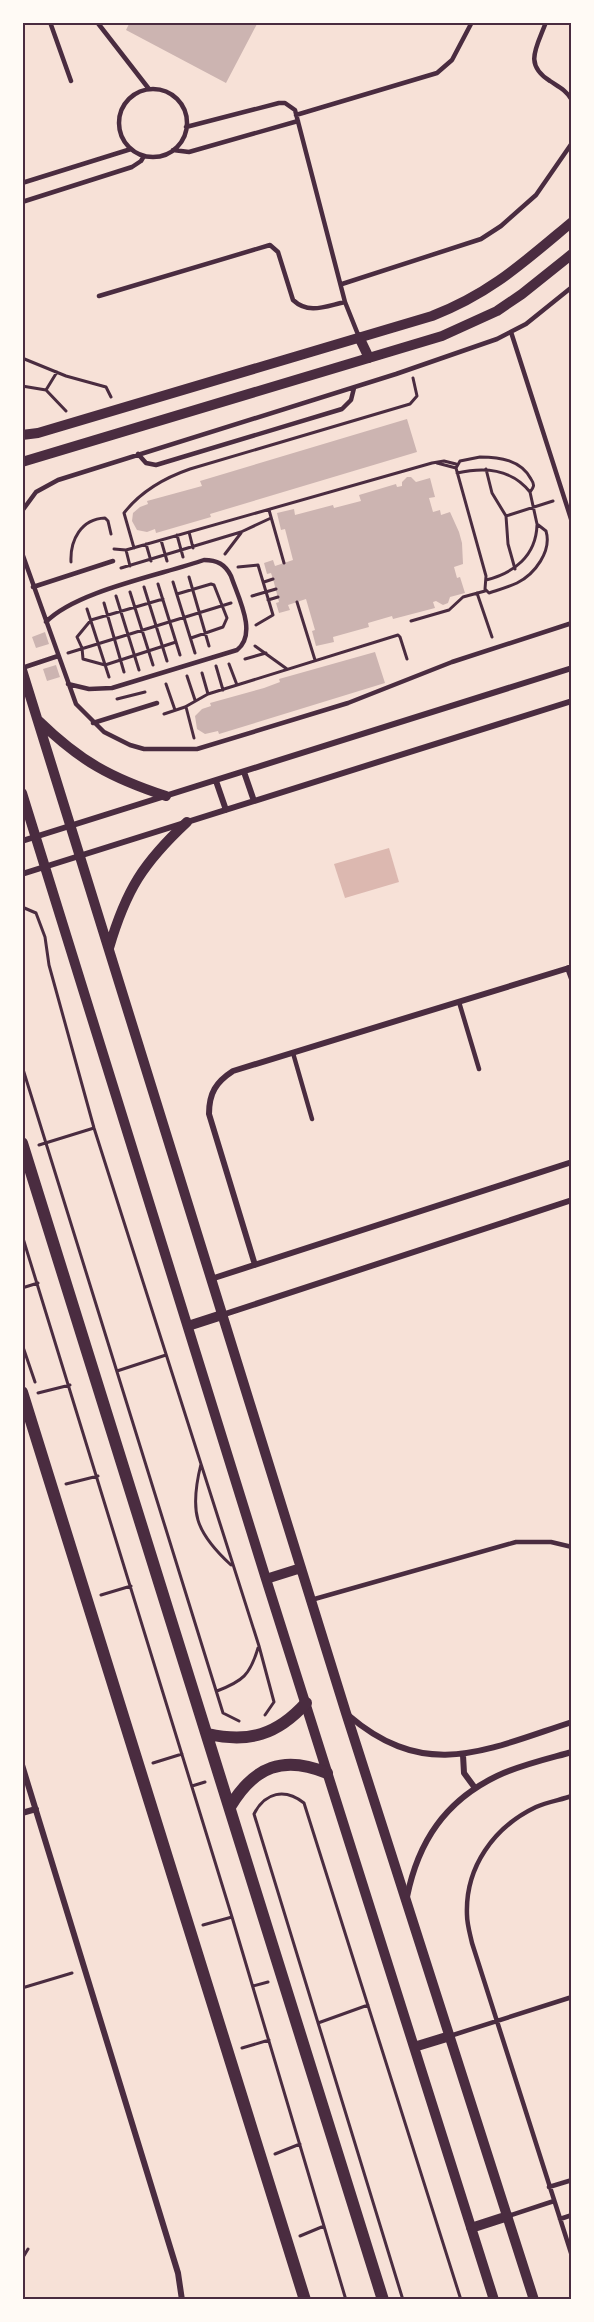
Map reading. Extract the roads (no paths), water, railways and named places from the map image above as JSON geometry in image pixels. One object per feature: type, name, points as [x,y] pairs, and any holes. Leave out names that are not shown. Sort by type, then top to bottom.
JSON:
[{"type":"main road","points":[[23,1146],[383,2300]]},
{"type":"main road","points":[[22,1392],[305,2300]]},
{"type":"main road","points":[[208,1734],[225,1738],[262,1735],[293,1717],[306,1703]]},
{"type":"main road","points":[[230,1807],[240,1790],[254,1776],[271,1767],[290,1764],[310,1766],[327,1773]]},
{"type":"street","points":[[22,435],[38,433],[432,316],[485,291],[572,222]]},
{"type":"street","points":[[22,462],[369,358],[470,325],[497,311],[522,294],[572,254]]},
{"type":"street","points":[[359,337],[369,358]]},
{"type":"street","points":[[22,841],[572,668]]},
{"type":"street","points":[[22,669],[346,1713],[534,2300]]},
{"type":"street","points":[[22,874],[572,701]]},
{"type":"street","points":[[37,719],[64,745],[95,767],[128,784],[166,796]]},
{"type":"street","points":[[244,772],[254,801]]},
{"type":"street","points":[[216,781],[226,810]]},
{"type":"street","points":[[22,793],[266,1579],[494,2300]]},
{"type":"street","points":[[109,948],[119,912],[136,879],[159,848],[187,822]]},
{"type":"street","points":[[255,1265],[209,1114],[209,1101],[214,1088],[222,1078],[233,1071],[570,967],[572,979]]},
{"type":"street","points":[[211,1279],[572,1162]]},
{"type":"street","points":[[188,1326],[572,1200]]},
{"type":"street","points":[[266,1579],[301,1568]]},
{"type":"street","points":[[346,1713],[366,1730],[388,1743],[412,1752],[437,1756],[463,1755],[486,1750],[572,1722]]},
{"type":"street","points":[[406,1901],[412,1874],[426,1841],[435,1825],[454,1805],[475,1788],[499,1775],[572,1752]]},
{"type":"street","points":[[463,1755],[464,1773],[475,1788]]},
{"type":"street","points":[[22,1766],[178,2273],[182,2300]]},
{"type":"street","points":[[22,1813],[36,1809]]},
{"type":"street","points":[[414,2047],[450,2036]]},
{"type":"street","points":[[471,2228],[508,2216]]},
{"type":"lane","points":[[50,22],[71,81]]},
{"type":"lane","points":[[97,22],[149,89]]},
{"type":"lane","points":[[295,112],[437,73],[452,60],[472,22]]},
{"type":"lane","points":[[546,22],[534,55],[535,69],[539,74],[569,92],[572,99]]},
{"type":"lane","points":[[173,150],[184,137],[186,127],[185,111],[174,96],[158,89],[149,89],[131,97],[120,113],[120,132],[131,149],[144,156],[154,157],[173,150],[189,152],[298,121]]},
{"type":"lane","points":[[186,127],[279,103],[285,103],[295,112],[345,302],[359,337]]},
{"type":"lane","points":[[342,284],[481,239],[501,226],[536,195],[572,143]]},
{"type":"lane","points":[[22,183],[131,149]]},
{"type":"lane","points":[[22,202],[132,167],[144,156]]},
{"type":"lane","points":[[99,296],[270,245],[278,252],[293,300],[298,306],[313,310],[345,302]]},
{"type":"lane","points":[[22,511],[30,498],[47,484],[354,388],[479,346],[512,332],[539,314],[572,287]]},
{"type":"lane","points":[[512,332],[572,522]]},
{"type":"lane","points":[[138,454],[146,463],[156,465],[342,409],[351,400],[354,388]]},
{"type":"lane","points":[[22,553],[76,704],[93,723],[116,739],[144,749],[197,749],[348,704],[442,666],[572,623]]},
{"type":"lane","points":[[46,621],[73,603],[185,566],[212,560],[219,562],[228,570],[239,600],[247,628],[246,641],[237,650],[163,674],[101,690],[68,684]]},
{"type":"lane","points":[[33,587],[113,561]]},
{"type":"lane","points":[[22,669],[58,656]]},
{"type":"lane","points":[[93,723],[157,703]]},
{"type":"lane","points":[[459,1002],[479,1069]]},
{"type":"lane","points":[[293,1053],[312,1119]]},
{"type":"lane","points":[[311,1600],[516,1542],[551,1542],[572,1547]]},
{"type":"lane","points":[[572,1796],[538,1806],[513,1819],[493,1838],[478,1862],[469,1888],[467,1916],[472,1943],[572,2256]]},
{"type":"lane","points":[[450,2036],[572,1997]]},
{"type":"lane","points":[[549,2187],[572,2180]]},
{"type":"lane","points":[[508,2216],[554,2201]]},
{"type":"lane","points":[[560,2219],[572,2216]]}]
